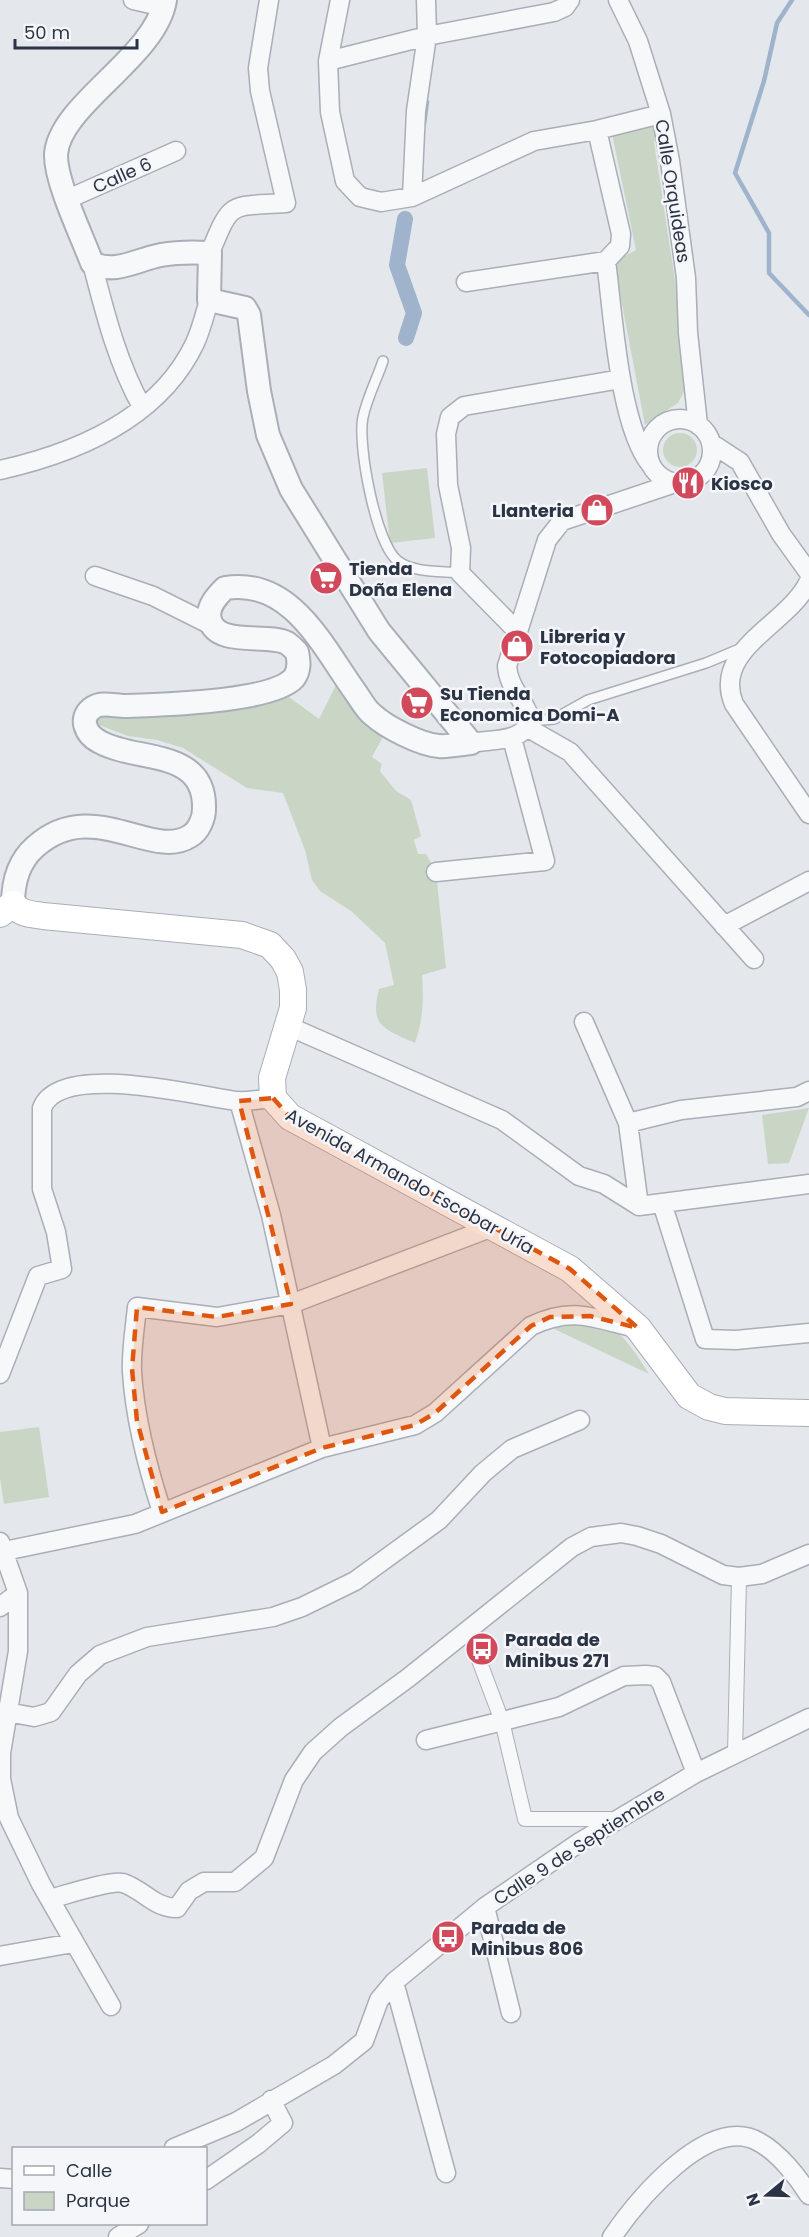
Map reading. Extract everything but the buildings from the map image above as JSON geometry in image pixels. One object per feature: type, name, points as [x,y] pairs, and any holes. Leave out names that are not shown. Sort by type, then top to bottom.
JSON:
[{"type":"main road","name":"Avenida Armando Escobar Uría","points":[[6,909],[17,909],[43,916],[242,935],[270,945],[283,958],[290,972],[293,1008],[272,1078],[273,1098],[290,1117],[490,1228],[570,1269],[638,1328],[689,1396],[709,1407],[746,1412],[809,1413]]},
{"type":"street","points":[[133,0],[164,3],[153,30],[64,129],[56,154],[59,174],[92,263],[112,339],[128,382],[142,407]]},
{"type":"street","points":[[0,470],[68,452],[120,425],[142,407],[178,370],[195,343],[209,300],[210,253],[225,216],[235,207],[286,203],[260,91],[258,68],[269,0]]},
{"type":"street","points":[[340,0],[328,61],[330,112],[345,181],[360,197],[370,201],[412,197],[534,141],[597,130],[661,114]]},
{"type":"street","points":[[412,197],[416,111],[427,36],[426,0]]},
{"type":"street","points":[[328,61],[427,36],[554,12],[565,7],[570,0]]},
{"type":"street","name":"Calle Orquideas","points":[[618,0],[638,41],[661,114],[686,278],[688,333],[697,390],[698,425]]},
{"type":"street","points":[[466,282],[606,261],[620,246],[621,234],[597,130]]},
{"type":"street","name":"Calle 6","points":[[68,199],[176,151]]},
{"type":"street","points":[[92,263],[111,268],[159,255],[184,252],[210,253]]},
{"type":"street","points":[[606,261],[621,379],[643,445],[654,469],[675,483]]},
{"type":"street","points":[[209,300],[245,308],[249,315],[268,435],[291,489],[379,632],[471,743]]},
{"type":"street","points":[[517,631],[460,573],[461,548],[448,485],[446,434],[450,417],[464,406],[621,379]]},
{"type":"street","points":[[678,419],[697,390]]},
{"type":"street","points":[[643,445],[656,431],[670,421],[678,419],[698,425],[711,442],[740,462],[782,534],[809,573]]},
{"type":"street","points":[[704,473],[709,464],[711,442]]},
{"type":"street","points":[[436,872],[545,861],[524,729],[528,709],[507,672],[517,631],[553,529],[574,516],[675,483],[686,483],[704,473],[740,462]]},
{"type":"street","points":[[636,496],[654,469]]},
{"type":"street","points":[[6,909],[27,854],[48,835],[75,825],[114,829],[167,841],[190,837],[197,830],[204,816],[204,799],[199,782],[182,767],[165,758],[120,750],[99,742],[87,733],[84,726],[86,715],[94,707],[104,704],[121,706],[222,700],[284,685],[295,677],[299,666],[297,652],[287,643],[220,633],[211,625],[153,596],[95,576]]},
{"type":"street","points":[[809,581],[802,593],[750,645],[732,667],[728,690],[734,704],[809,814]]},
{"type":"street","points":[[211,625],[208,616],[211,605],[225,588],[241,585],[268,594],[292,607],[310,624],[372,715],[408,736],[438,746],[471,743],[524,729],[570,752],[754,959]]},
{"type":"street","points":[[724,926],[809,880]]},
{"type":"street","points":[[584,1022],[628,1123],[639,1206]]},
{"type":"street","points":[[288,1026],[502,1120],[579,1176],[604,1184],[639,1206],[809,1184]]},
{"type":"street","points":[[0,1374],[38,1276],[62,1269],[59,1242],[42,1189],[42,1108],[45,1099],[62,1089],[120,1084],[239,1101],[273,1098]]},
{"type":"street","points":[[628,1123],[702,1107],[797,1097],[809,1091]]},
{"type":"street","points":[[239,1101],[271,1215],[322,1448]]},
{"type":"street","points":[[662,1203],[705,1339],[736,1340],[809,1333]]},
{"type":"street","points":[[162,1512],[149,1474],[137,1421],[132,1369],[137,1307],[217,1317],[291,1304],[490,1228]]},
{"type":"street","points":[[111,2006],[40,1884],[9,1818],[1,1779],[1,1753],[18,1651],[18,1593],[1,1549],[135,1524],[322,1448],[415,1425],[435,1413],[531,1326],[550,1317],[566,1313],[590,1316],[638,1328]]},
{"type":"street","points":[[7,1712],[34,1717],[51,1712],[78,1674],[100,1654],[147,1637],[273,1617],[302,1607],[355,1581],[439,1520],[483,1473],[512,1449],[580,1420]]},
{"type":"street","points":[[50,1899],[120,1882],[138,1889],[164,1908],[177,1908],[189,1891],[204,1882],[235,1882],[264,1858],[294,1780],[313,1752],[341,1727],[468,1630],[553,1561],[591,1537],[621,1533],[637,1536],[661,1544],[723,1575],[739,1578],[762,1574],[809,1554]]},
{"type":"street","points":[[735,1754],[739,1578]]},
{"type":"street","points":[[0,1607],[18,1593]]},
{"type":"street","points":[[468,1630],[502,1721],[525,1819],[621,1819]]},
{"type":"street","points":[[426,1740],[559,1707],[624,1676],[654,1676],[661,1682],[696,1773]]},
{"type":"street","name":"Calle 9 de Septiembre","points":[[176,2147],[236,2122],[334,2065],[364,2041],[379,2001],[394,1982],[484,1907],[580,1842],[696,1773],[809,1718]]},
{"type":"street","points":[[484,1907],[511,2013]]},
{"type":"street","points":[[0,1956],[73,1942]]},
{"type":"street","points":[[394,1982],[446,2173]]},
{"type":"street","points":[[207,2179],[258,2144],[283,2123],[271,2100]]},
{"type":"street","points":[[612,2237],[636,2203],[666,2173],[686,2157],[724,2140],[742,2137],[758,2141],[778,2156],[809,2195]]},
{"type":"street","points":[[118,2237],[136,2225]]},
{"type":"lane","points":[[383,361],[363,418],[363,458],[383,542],[399,563],[415,568],[460,573]]},
{"type":"lane","points":[[524,729],[554,719],[588,700],[706,663],[750,645]]},
{"type":"highlighted area","points":[[273,1098],[290,1117],[570,1269],[638,1328],[590,1316],[550,1317],[531,1326],[435,1413],[415,1425],[322,1448],[162,1512],[137,1421],[132,1369],[137,1307],[217,1317],[291,1304],[239,1101]]},
{"type":"green space","points":[[658,122],[660,131],[654,142],[690,380],[678,403],[645,425],[614,262],[636,250],[610,124]]},
{"type":"green space","points":[[680,433],[692,438],[697,450],[692,462],[680,467],[668,462],[663,450],[668,438]]},
{"type":"green space","points":[[427,468],[435,538],[390,543],[382,473]]},
{"type":"green space","points":[[339,679],[386,731],[372,757],[382,764],[380,771],[396,791],[411,800],[421,836],[414,840],[418,854],[426,854],[436,872],[446,968],[422,975],[422,1009],[415,1043],[388,1030],[378,1019],[376,1002],[379,989],[394,985],[385,943],[351,911],[320,891],[312,880],[305,850],[283,793],[247,788],[183,748],[157,740],[128,736],[94,723],[100,712],[239,705],[289,697],[319,719]]},
{"type":"green space","points":[[809,1108],[789,1163],[768,1164],[762,1115]]},
{"type":"green space","points":[[560,1306],[591,1316],[613,1329],[631,1347],[649,1374],[527,1316]]},
{"type":"green space","points":[[39,1427],[49,1497],[4,1504],[0,1478],[0,1432]]},
{"type":"waterway","points":[[792,0],[777,23],[764,81],[735,173],[769,233],[769,273],[809,315]]},
{"type":"waterway","points":[[424,124],[427,102]]},
{"type":"waterway","points":[[405,219],[397,265],[414,313],[406,338]]},
{"type":"place","name":"Kiosco","points":[[688,483]]},
{"type":"place","name":"Llanteria","points":[[597,510]]},
{"type":"place","name":"Tienda Doña Elena","points":[[326,578]]},
{"type":"place","name":"Libreria y Fotocopiadora","points":[[517,646]]},
{"type":"place","name":"Su Tienda Economica Domi-A","points":[[417,703]]},
{"type":"place","name":"Parada de Minibus 271","points":[[482,1649]]},
{"type":"place","name":"Parada de Minibus 806","points":[[448,1937]]}]
